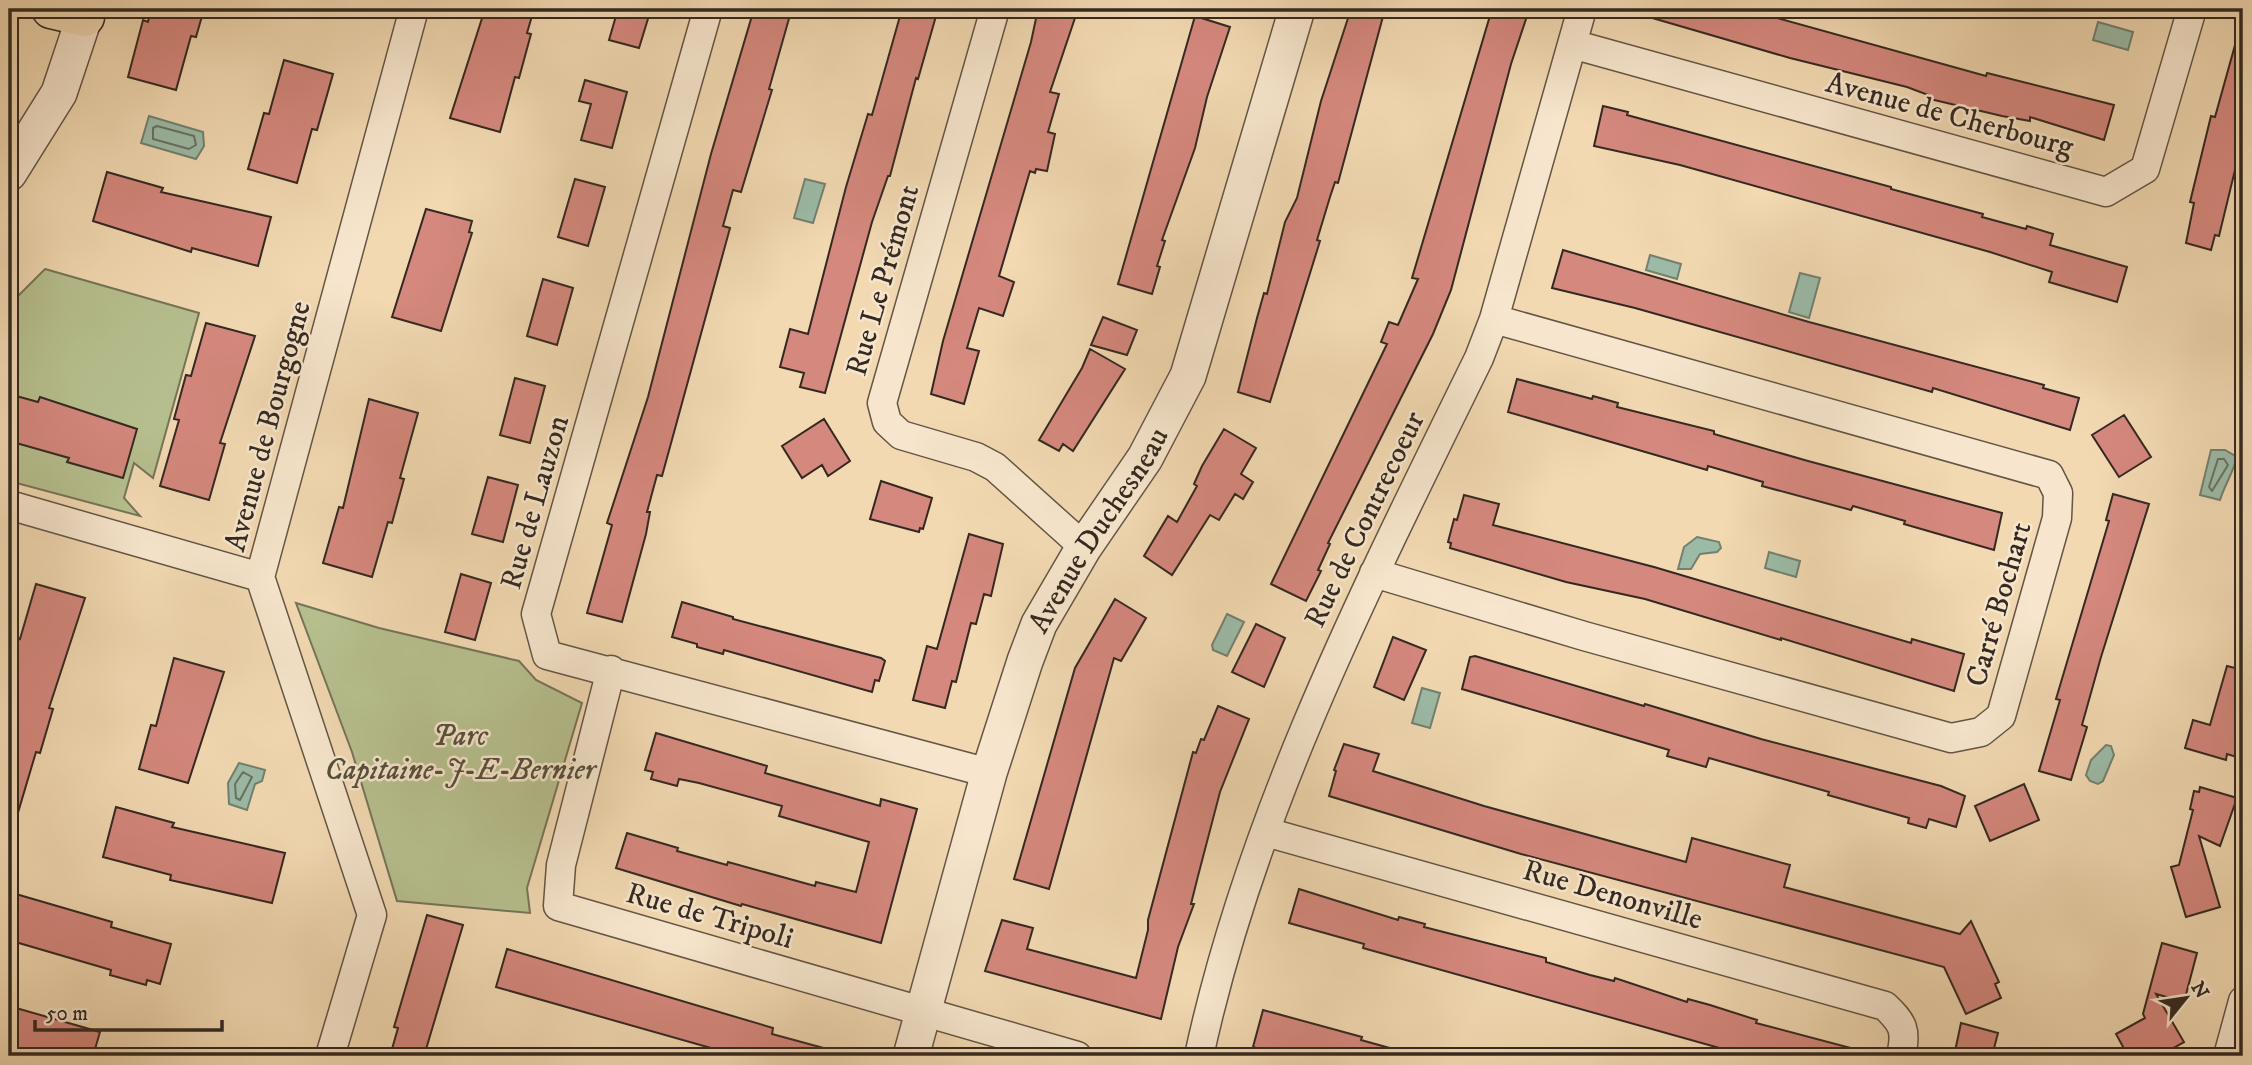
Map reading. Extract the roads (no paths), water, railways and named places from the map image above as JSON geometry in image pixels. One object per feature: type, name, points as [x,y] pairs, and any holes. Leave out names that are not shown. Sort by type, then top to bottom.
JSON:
[{"type":"street","name":"Avenue de Bourgogne","points":[[330,1056],[372,915],[260,577],[414,9]]},
{"type":"street","name":"Rue de Lauzon","points":[[708,9],[536,614],[547,654],[989,773]]},
{"type":"street","name":"Rue Le Prémont","points":[[995,9],[882,403],[887,422],[901,435],[976,457],[995,467],[1084,547]]},
{"type":"street","name":"Avenue Duchesneau","points":[[911,1056],[989,773],[1040,624],[1084,547],[1145,458],[1188,376],[1297,9]]},
{"type":"street","name":"Rue de Contrecoeur","points":[[1199,1056],[1233,933],[1266,832],[1340,643],[1479,358],[1494,318],[1582,9]]},
{"type":"street","name":"Avenue de Cherbourg","points":[[1572,44],[2106,192],[2145,169],[2192,9]]},
{"type":"street","points":[[9,173],[58,93],[74,11]]},
{"type":"street","name":"Carré Bochart","points":[[1374,573],[1951,738],[1981,732],[2001,716],[2057,518],[2058,493],[2049,475],[1494,318]]},
{"type":"street","points":[[9,505],[260,577]]},
{"type":"street","name":"Rue de Tripoli","points":[[611,670],[561,865],[558,906],[1077,1056]]},
{"type":"street","name":"Rue Denonville","points":[[1266,832],[1356,855],[1885,1006],[1901,1021],[1905,1040],[1901,1056]]},
{"type":"street","points":[[2228,1056],[2243,1001]]},
{"type":"water","points":[[2098,22],[2133,32],[2128,50],[2093,40]]},
{"type":"water","points":[[149,116],[203,132],[204,146],[196,159],[141,143]]},
{"type":"water","points":[[805,179],[825,184],[813,223],[794,218]]},
{"type":"water","points":[[1650,255],[1681,264],[1677,279],[1646,270]]},
{"type":"water","points":[[1800,273],[1820,278],[1809,318],[1789,312]]},
{"type":"water","points":[[2211,450],[2225,450],[2237,457],[2220,500],[2200,495]]},
{"type":"water","points":[[1697,537],[1719,542],[1721,548],[1717,552],[1700,554],[1691,569],[1678,569],[1684,547]]},
{"type":"water","points":[[1769,552],[1800,561],[1796,577],[1765,568]]},
{"type":"water","points":[[1227,614],[1244,622],[1227,656],[1213,650],[1212,645]]},
{"type":"water","points":[[1422,688],[1440,693],[1430,728],[1412,723]]},
{"type":"water","points":[[2106,745],[2111,746],[2114,755],[2103,781],[2098,784],[2090,781],[2086,775],[2091,760]]},
{"type":"water","points":[[239,763],[265,770],[262,781],[255,784],[247,810],[229,804],[228,783]]},
{"type":"park label","name":"Parc Capitaine-J-E-Bernier","points":[[460,752]]}]
